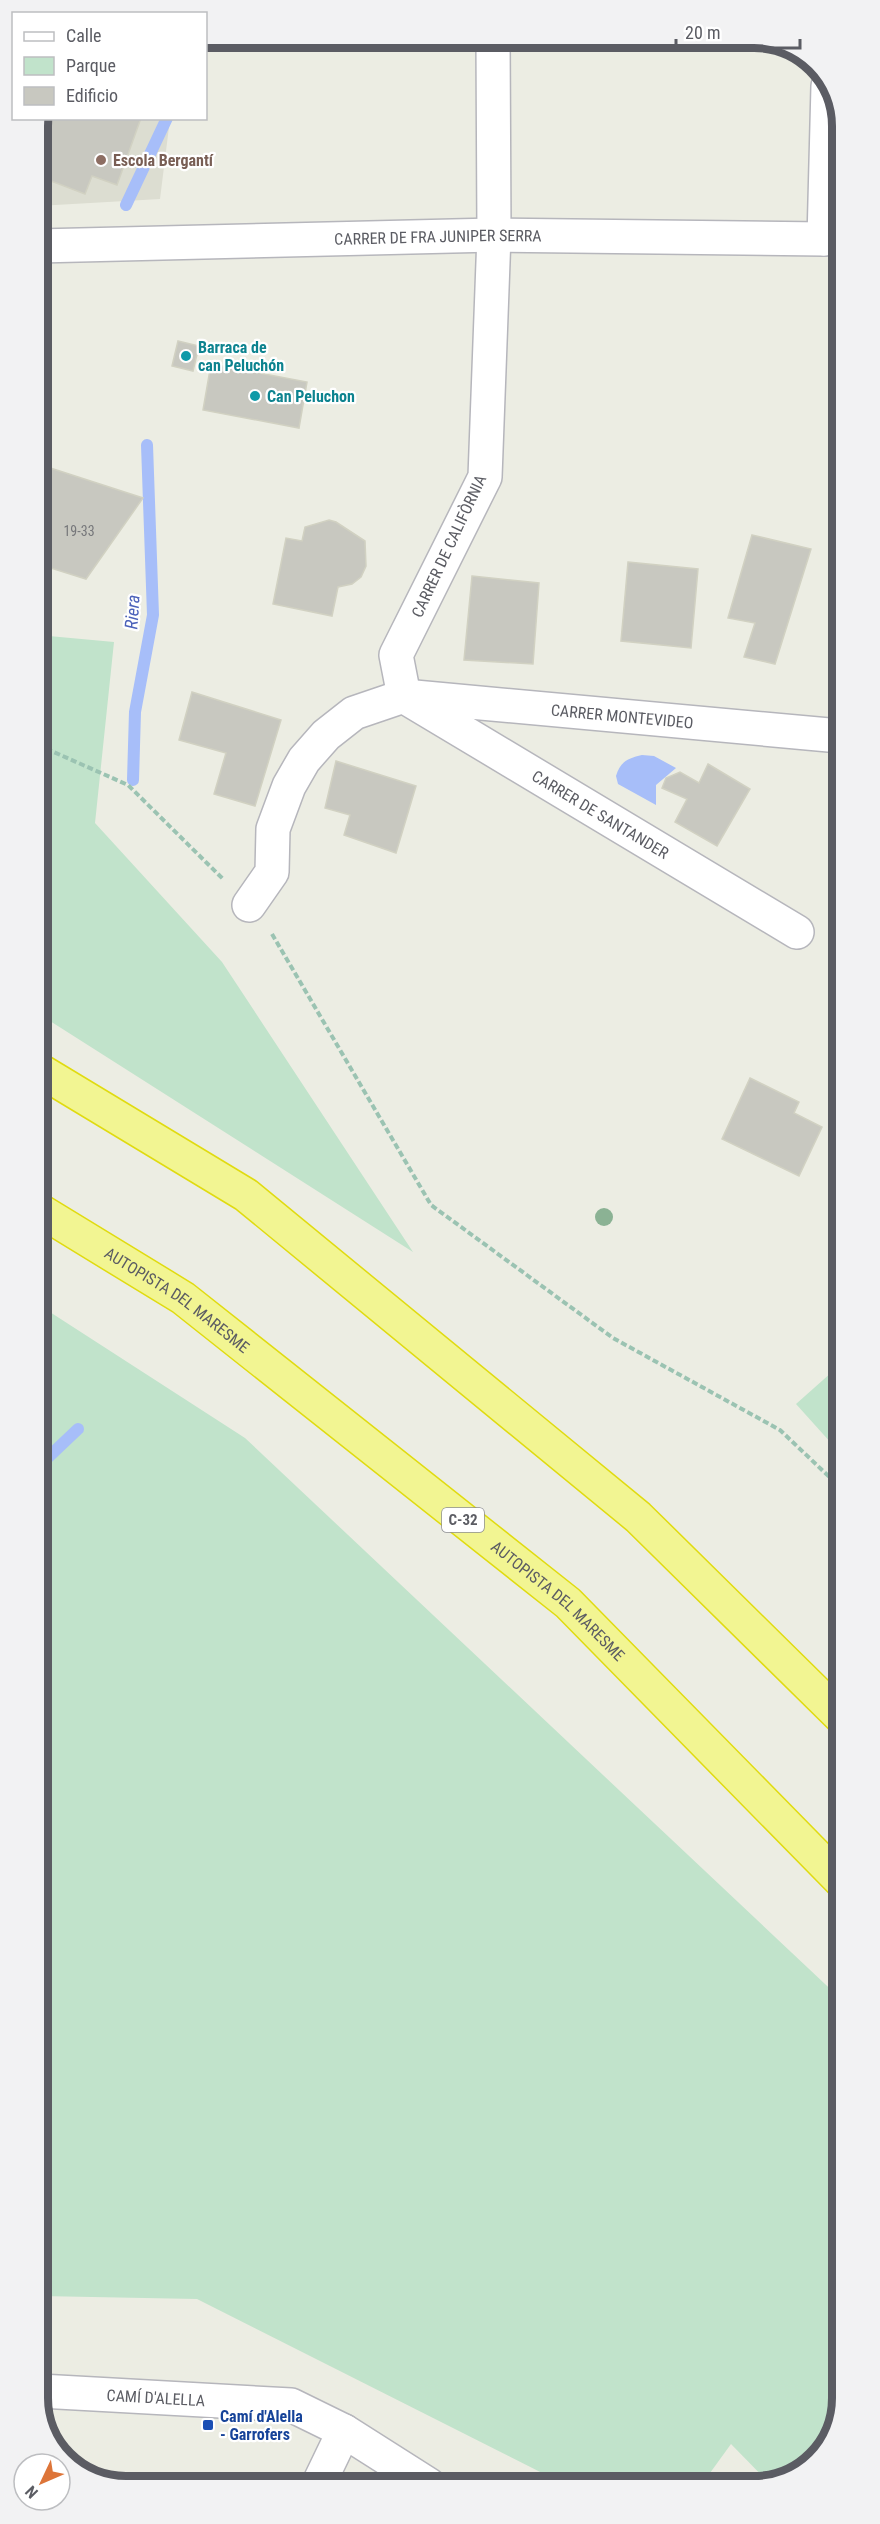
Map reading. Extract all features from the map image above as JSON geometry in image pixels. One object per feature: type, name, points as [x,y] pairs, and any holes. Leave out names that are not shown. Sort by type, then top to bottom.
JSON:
[{"type":"highway","points":[[48,1075],[246,1195],[638,1517],[832,1708]]},
{"type":"highway","name":"AUTOPISTA DEL MARESME","points":[[48,1216],[183,1298],[567,1603],[832,1872]]},
{"type":"street","name":"CARRER DE CALIFÒRNIA","points":[[404,696],[396,656],[485,477],[494,235],[493,48]]},
{"type":"street","points":[[828,104],[832,238]]},
{"type":"street","name":"CARRER DE FRA JUNIPER SERRA","points":[[48,246],[494,235],[832,238]]},
{"type":"street","points":[[249,905],[272,872],[273,829],[289,786],[304,760],[326,735],[354,713],[404,696]]},
{"type":"street","name":"CARRER MONTEVIDEO","points":[[404,696],[832,735]]},
{"type":"street","name":"CARRER DE SANTANDER","points":[[404,696],[797,932]]},
{"type":"street","name":"CAMÍ D'ALELLA","points":[[48,2391],[291,2405],[344,2431],[415,2476]]},
{"type":"street","points":[[323,2476],[344,2431]]},
{"type":"path","points":[[48,749],[128,785],[262,918],[431,1205],[614,1338],[780,1430],[832,1479]]},
{"type":"shaded area","name":"Escola Bergantí","points":[[49,120],[170,120],[160,199],[48,205]]},
{"type":"green space","points":[[48,636],[114,642],[95,823],[222,962],[413,1252],[48,1020]]},
{"type":"green space","points":[[48,1311],[245,1438],[832,1991],[832,2398],[828,2423],[816,2445],[797,2463],[784,2470],[761,2475],[731,2444],[708,2476],[548,2476],[197,2299],[48,2296]]},
{"type":"green space","points":[[832,1372],[832,1444],[796,1404]]},
{"type":"water","points":[[642,755],[654,756],[676,768],[656,785],[656,805],[618,784],[616,776],[622,764]]},
{"type":"building","points":[[49,120],[140,120],[117,185],[92,176],[85,194],[48,180]]},
{"type":"building","name":"Barraca de can Peluchón","points":[[178,341],[199,346],[193,371],[172,366]]},
{"type":"building","name":"Can Peluchon","points":[[211,364],[307,382],[299,428],[203,410]]},
{"type":"building","points":[[48,467],[143,498],[86,579],[48,567]]},
{"type":"building","points":[[329,520],[365,541],[366,566],[361,577],[352,584],[338,587],[332,616],[273,604],[286,538],[302,541],[305,527]]},
{"type":"building","points":[[752,535],[811,549],[775,664],[744,657],[755,623],[728,618]]},
{"type":"building","points":[[628,562],[698,569],[691,648],[621,641]]},
{"type":"building","points":[[472,576],[539,583],[533,664],[464,660]]},
{"type":"building","points":[[192,692],[281,720],[255,806],[214,794],[226,753],[179,740]]},
{"type":"building","points":[[336,761],[416,786],[396,853],[344,835],[350,815],[325,808]]},
{"type":"building","points":[[708,764],[750,789],[717,846],[675,822],[687,799],[662,788],[666,778],[680,772],[699,783]]},
{"type":"building","points":[[750,1078],[799,1102],[794,1113],[822,1127],[799,1176],[722,1139]]},
{"type":"waterway","name":"Riera","points":[[126,205],[166,120]]},
{"type":"waterway","name":"Riera","points":[[133,780],[135,712],[153,615],[147,445]]},
{"type":"waterway","name":"Riera","points":[[48,1457],[78,1429]]},
{"type":"place","name":"Escola Bergantí","points":[[101,160]]},
{"type":"place","name":"Barraca de can Peluchón","points":[[186,356]]},
{"type":"place","name":"Can Peluchon","points":[[255,396]]},
{"type":"place","name":"Camí d'Alella - Garrofers","points":[[208,2425]]}]
